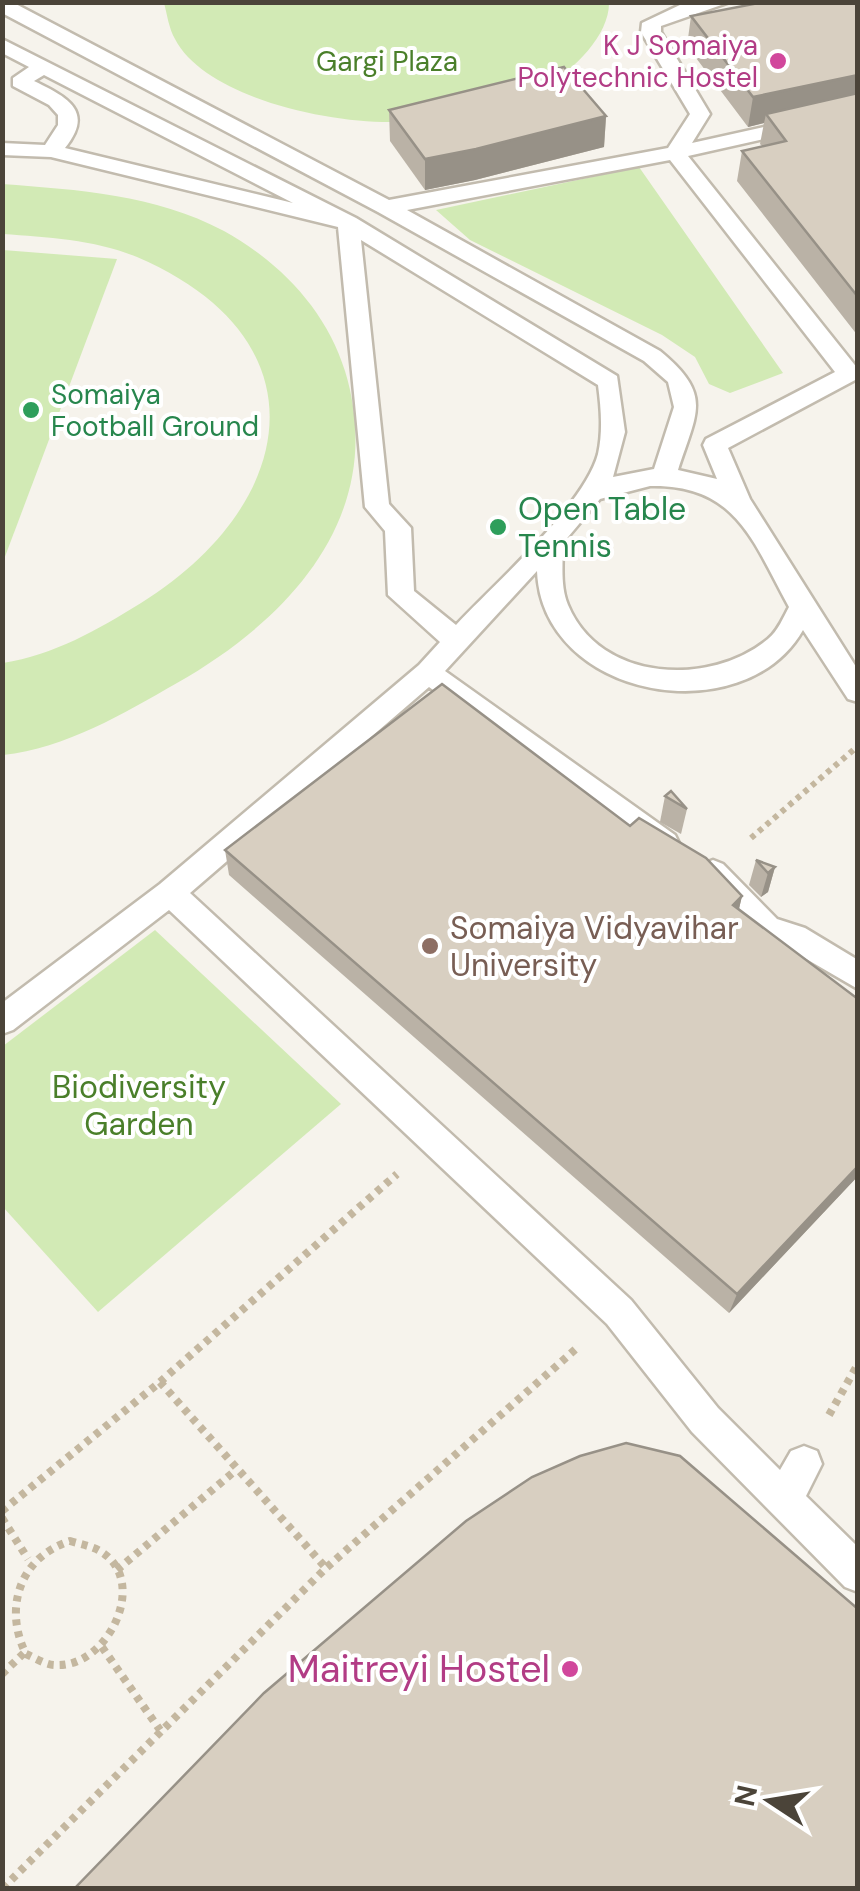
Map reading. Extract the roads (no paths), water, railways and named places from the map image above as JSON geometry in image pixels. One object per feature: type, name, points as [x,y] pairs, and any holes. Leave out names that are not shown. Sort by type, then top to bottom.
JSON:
[{"type":"lane","points":[[675,153],[700,114],[650,32],[652,23],[682,10],[721,2]]},
{"type":"lane","points":[[2,6],[386,207],[652,356],[679,379],[686,407],[664,476]]},
{"type":"lane","points":[[2,45],[348,223],[609,382],[614,407],[612,446],[597,491],[428,672],[170,894],[2,1022]]},
{"type":"lane","points":[[44,66],[20,82],[63,104],[68,112],[67,131],[51,151]]},
{"type":"lane","points":[[386,207],[675,153],[858,112]]},
{"type":"lane","points":[[2,148],[51,151],[348,223]]},
{"type":"lane","points":[[675,153],[849,374],[715,444],[740,503],[858,692]]},
{"type":"lane","points":[[348,223],[377,507],[398,528],[401,594],[457,640]]},
{"type":"lane","points":[[597,491],[627,479],[664,476],[712,488],[740,503]]},
{"type":"lane","points":[[550,542],[557,610],[582,644],[602,660],[638,676],[676,684],[714,680],[750,664],[780,644],[802,607]]},
{"type":"lane","points":[[428,672],[640,828],[713,872],[766,928],[807,944],[858,976]]},
{"type":"lane","points":[[170,894],[619,1312],[705,1420],[858,1574]]},
{"type":"lane","points":[[782,1501],[804,1464]]},
{"type":"place","name":"K J Somaiya Polytechnic Hostel","points":[[778,61]]},
{"type":"place","name":"Somaiya Football Ground","points":[[31,410]]},
{"type":"place","name":"Open Table Tennis","points":[[498,527]]},
{"type":"place","name":"Somaiya Vidyavihar University","points":[[430,946]]},
{"type":"place","name":"Maitreyi Hostel","points":[[570,1669]]},
{"type":"park label","name":"Gargi Plaza","points":[[387,61]]},
{"type":"park label","name":"Biodiversity Garden","points":[[139,1106]]}]
